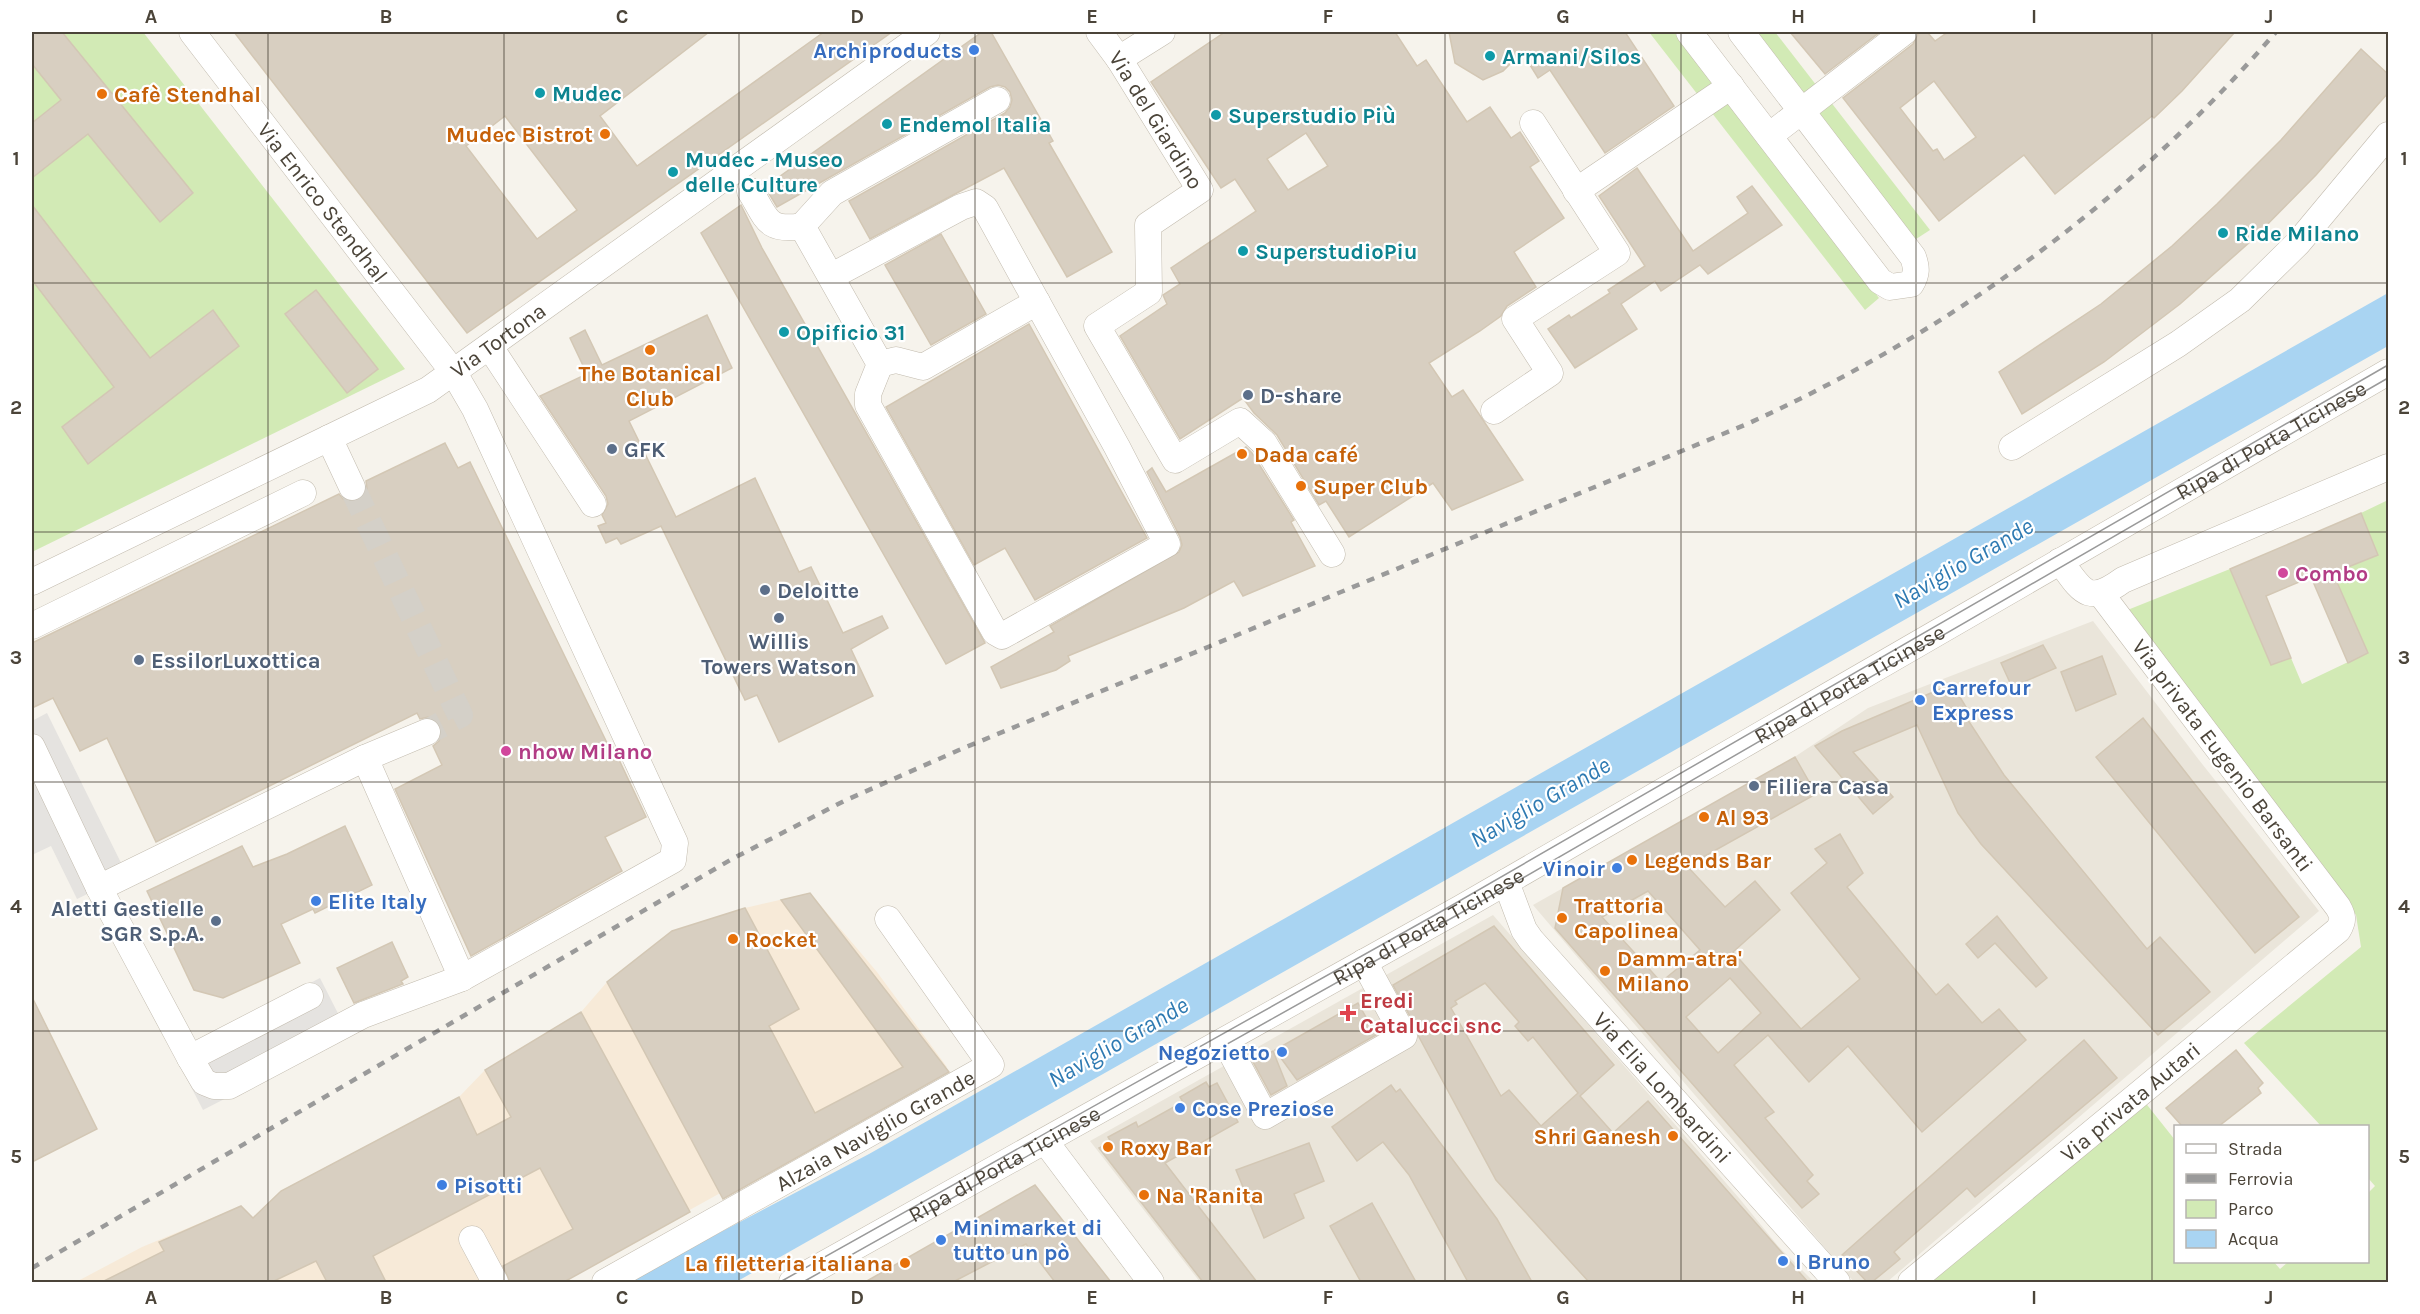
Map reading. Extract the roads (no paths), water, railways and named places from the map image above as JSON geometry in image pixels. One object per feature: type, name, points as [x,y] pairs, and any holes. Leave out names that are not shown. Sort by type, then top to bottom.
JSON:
[{"type":"street","name":"Via Enrico Stendhal","points":[[192,32],[454,373],[475,409],[675,843],[673,860],[462,978]]},
{"type":"street","name":"Via Tortona","points":[[32,582],[428,390],[927,32]]},
{"type":"street","name":"Via del Giardino","points":[[1099,32],[1200,190],[1148,225],[1149,292],[1097,326],[1175,460],[1240,422],[1264,443],[1332,554]]},
{"type":"street","points":[[1119,60],[1161,32]]},
{"type":"street","points":[[1689,32],[1880,281],[1890,287],[1911,284],[1916,276],[1917,267],[1913,257],[1741,32]]},
{"type":"street","points":[[1769,136],[1904,32]]},
{"type":"street","points":[[1576,191],[1731,86]]},
{"type":"street","points":[[750,191],[770,223],[777,228],[802,226],[832,193],[997,100]]},
{"type":"street","points":[[1494,411],[1550,373],[1515,319],[1617,253],[1533,123]]},
{"type":"street","points":[[2012,447],[2178,344],[2240,300],[2298,243],[2388,135]]},
{"type":"street","points":[[831,276],[961,207],[976,202],[985,208],[1117,447],[1167,544],[1002,636],[995,632],[868,405],[868,394],[880,364]]},
{"type":"street","points":[[802,226],[880,364]]},
{"type":"street","points":[[880,364],[896,360],[923,367],[1037,302]]},
{"type":"street","points":[[490,347],[593,504]]},
{"type":"street","name":"Ripa di Porta Ticinese","points":[[792,1282],[1364,963],[2388,372]]},
{"type":"street","points":[[329,438],[352,487]]},
{"type":"street","points":[[2060,561],[2080,589],[2089,593],[2101,594],[2123,580],[2388,467]]},
{"type":"street","points":[[32,626],[303,493]]},
{"type":"street","name":"Via privata Eugenio Barsanti","points":[[2101,594],[2338,907],[2343,917]]},
{"type":"street","points":[[99,888],[365,758],[427,732]]},
{"type":"street","points":[[32,747],[99,888],[190,1058],[204,1082],[214,1086],[229,1086],[363,1015],[462,978],[365,758]]},
{"type":"street","name":"Via Elia Lombardini","points":[[1506,882],[1524,930],[1531,940],[1837,1282]]},
{"type":"street","name":"Via privata Autari","points":[[1911,1282],[2338,930],[2343,917]]},
{"type":"street","name":"Alzaia Naviglio Grande","points":[[605,1282],[991,1065],[888,920]]},
{"type":"street","points":[[1225,1041],[1265,1116],[1404,1036],[1364,963]]},
{"type":"street","points":[[190,1058],[310,996]]},
{"type":"street","points":[[1045,1142],[1151,1282]]},
{"type":"street","points":[[472,1239],[495,1282]]},
{"type":"water","name":"Naviglio Grande","points":[[2388,293],[2388,346],[736,1282],[626,1282],[869,1154]]},
{"type":"tunnel","points":[[352,487],[460,715],[427,732]]},
{"type":"tram line","points":[[780,1282],[1442,911],[2388,365]]},
{"type":"tram line","points":[[803,1282],[1516,882],[2388,378]]},
{"type":"railway","points":[[32,1268],[732,859],[844,801],[959,750],[1747,424],[1822,388],[1895,348],[1965,304],[2033,257],[2098,206],[2160,152],[2220,94],[2276,32]]},
{"type":"place","name":"Archiproducts","points":[[974,50]]},
{"type":"place","name":"Armani/Silos","points":[[1490,56]]},
{"type":"place","name":"Mudec","points":[[540,93]]},
{"type":"place","name":"Cafè Stendhal","points":[[102,94]]},
{"type":"place","name":"Superstudio Più","points":[[1216,115]]},
{"type":"place","name":"Endemol Italia","points":[[887,124]]},
{"type":"place","name":"Mudec Bistrot","points":[[605,134]]},
{"type":"place","name":"Mudec - Museo delle Culture","points":[[673,172]]},
{"type":"place","name":"Ride Milano","points":[[2223,233]]},
{"type":"place","name":"SuperstudioPiu","points":[[1243,251]]},
{"type":"place","name":"Opificio 31","points":[[784,332]]},
{"type":"place","name":"The Botanical Club","points":[[650,350]]},
{"type":"place","name":"D-share","points":[[1248,395]]},
{"type":"place","name":"GFK","points":[[612,449]]},
{"type":"place","name":"Dada café","points":[[1242,454]]},
{"type":"place","name":"Super Club","points":[[1301,486]]},
{"type":"place","name":"Combo","points":[[2283,573]]},
{"type":"place","name":"Deloitte","points":[[765,590]]},
{"type":"place","name":"Willis Towers Watson","points":[[779,618]]},
{"type":"place","name":"EssilorLuxottica","points":[[139,660]]},
{"type":"place","name":"Carrefour Express","points":[[1920,700]]},
{"type":"place","name":"nhow Milano","points":[[506,751]]},
{"type":"place","name":"Filiera Casa","points":[[1754,786]]},
{"type":"place","name":"Al 93","points":[[1704,817]]},
{"type":"place","name":"Legends Bar","points":[[1632,860]]},
{"type":"place","name":"Vinoir","points":[[1617,868]]},
{"type":"place","name":"Elite Italy","points":[[316,901]]},
{"type":"place","name":"Trattoria Capolinea","points":[[1562,918]]},
{"type":"place","name":"Aletti Gestielle SGR S.p.A.","points":[[216,921]]},
{"type":"place","name":"Rocket","points":[[733,939]]},
{"type":"place","name":"Damm-atra' Milano","points":[[1605,971]]},
{"type":"place","name":"Eredi Catalucci snc","points":[[1348,1013]]},
{"type":"place","name":"Negozietto","points":[[1282,1052]]},
{"type":"place","name":"Cose Preziose","points":[[1180,1108]]},
{"type":"place","name":"Shri Ganesh","points":[[1673,1136]]},
{"type":"place","name":"Roxy Bar","points":[[1108,1147]]},
{"type":"place","name":"Pisotti","points":[[442,1185]]},
{"type":"place","name":"Na 'Ranita","points":[[1144,1195]]},
{"type":"place","name":"Minimarket di tutto un pò","points":[[941,1240]]},
{"type":"place","name":"I Bruno","points":[[1783,1261]]},
{"type":"place","name":"La filetteria italiana","points":[[905,1263]]}]
